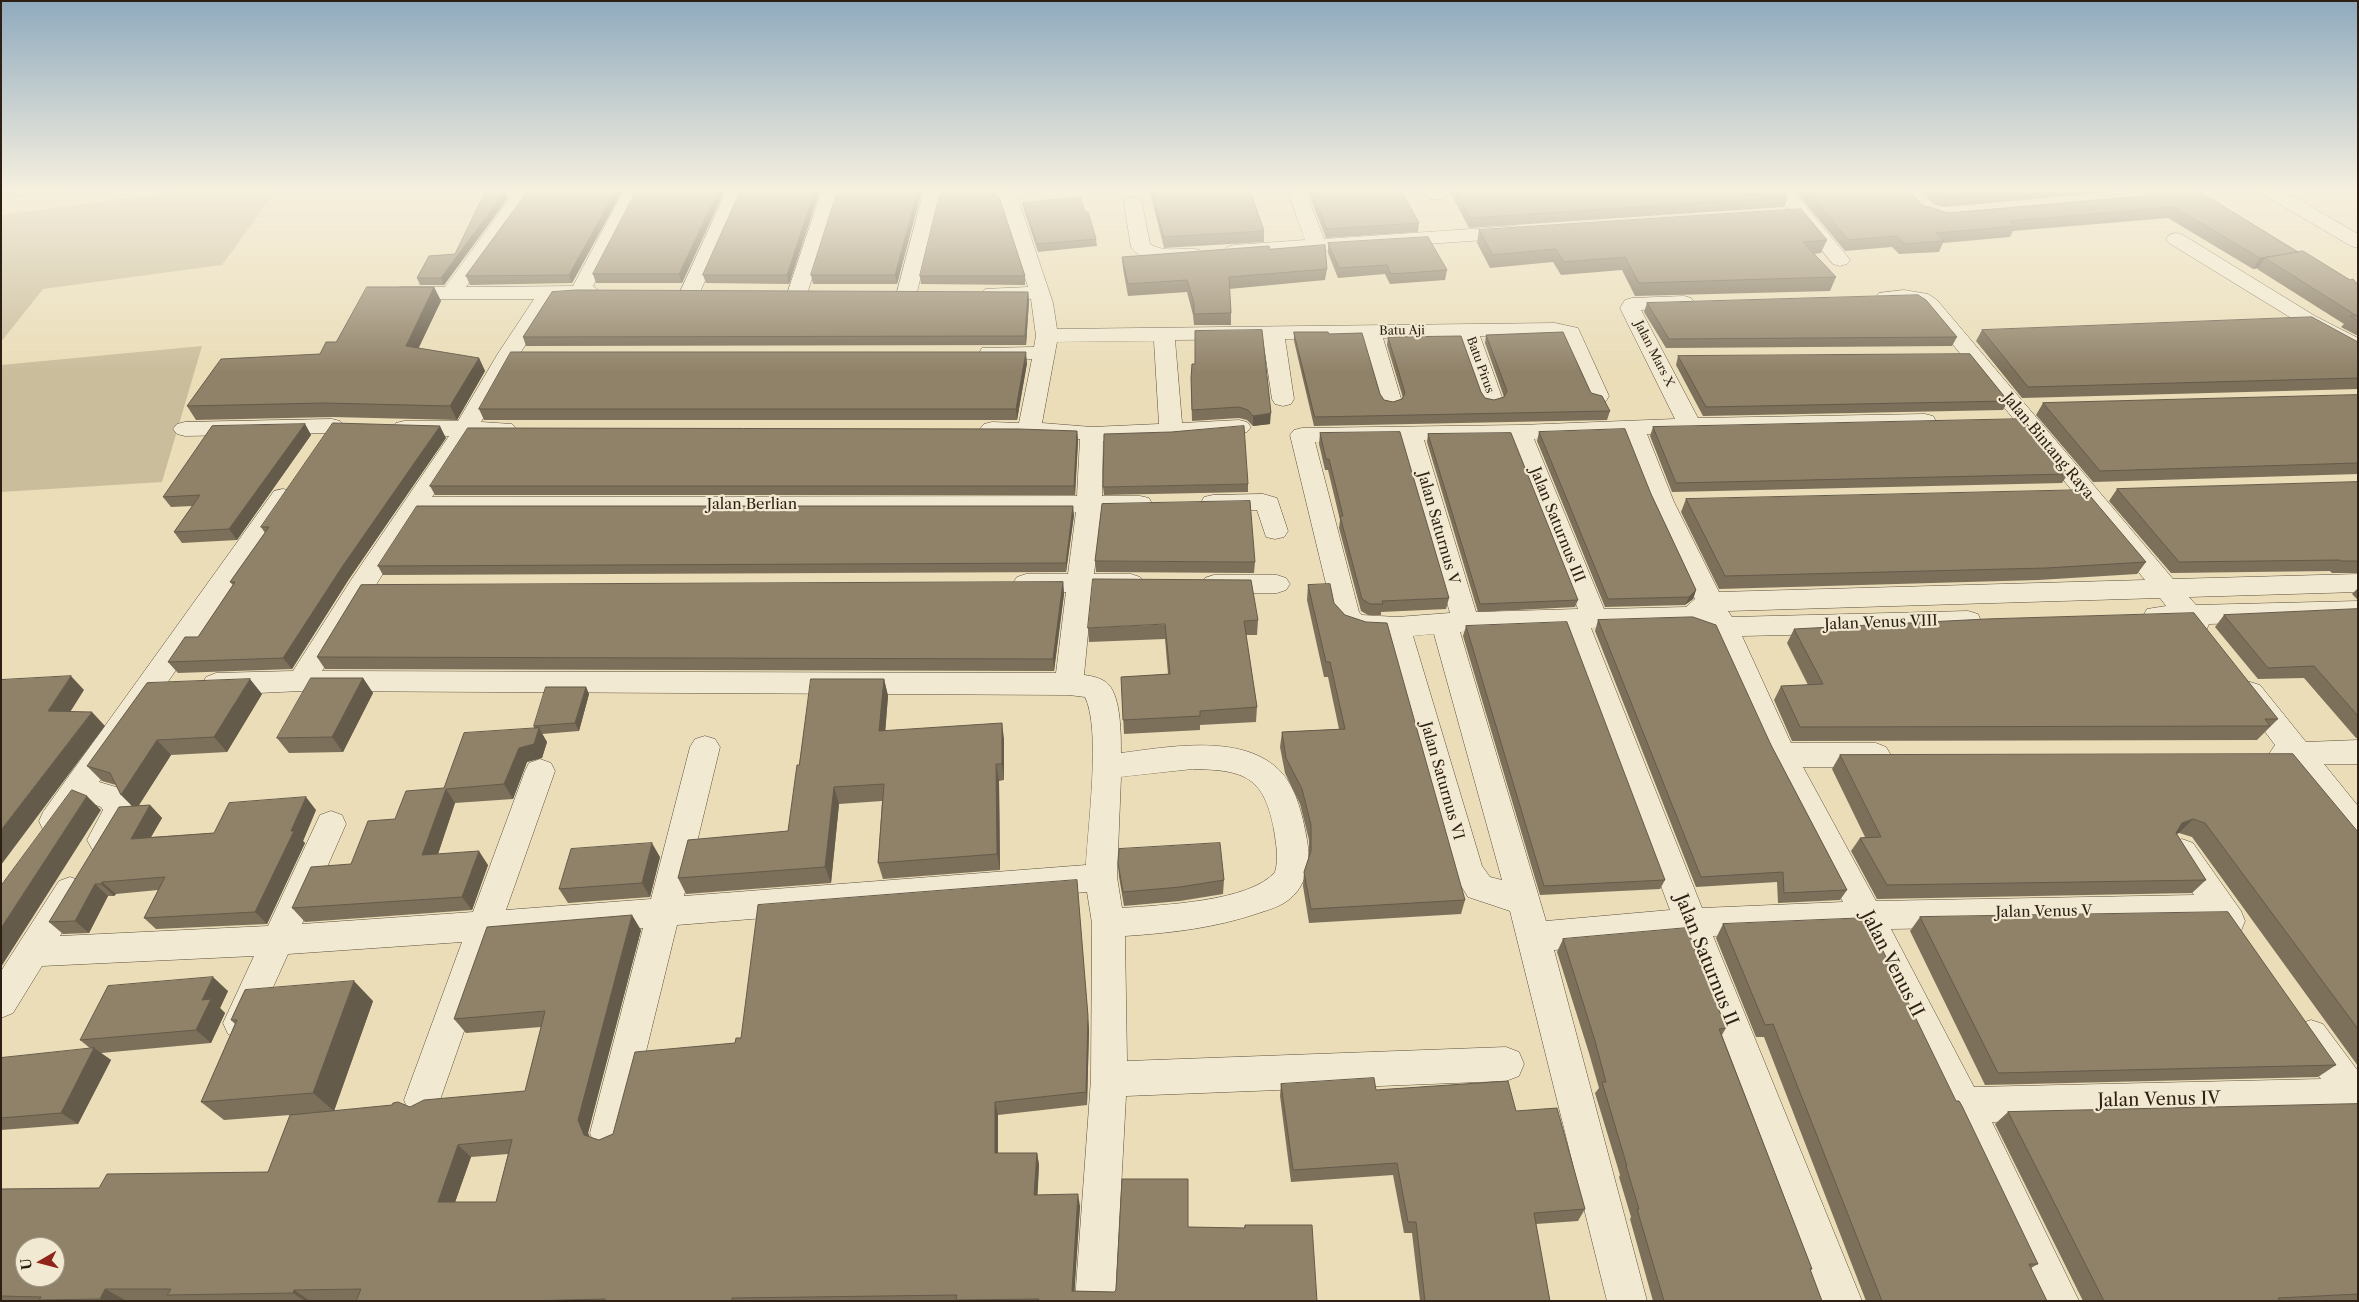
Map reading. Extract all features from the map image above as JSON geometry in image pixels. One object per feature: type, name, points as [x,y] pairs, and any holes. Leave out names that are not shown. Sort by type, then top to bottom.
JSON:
[{"type":"street","points":[[452,292],[482,251]]},
{"type":"street","points":[[580,291],[601,251]]},
{"type":"street","points":[[690,292],[709,251]]},
{"type":"street","points":[[798,291],[811,251]]},
{"type":"street","points":[[907,292],[918,251]]},
{"type":"street","points":[[1025,251],[1043,303],[1045,345],[1029,429]]},
{"type":"street","points":[[1146,251],[1164,256],[1236,251]]},
{"type":"street","points":[[1832,251],[1840,260]]},
{"type":"street","points":[[2195,251],[2308,320],[2358,347]]},
{"type":"street","points":[[380,293],[548,294],[610,291]]},
{"type":"street","points":[[973,292],[1039,293]]},
{"type":"street","points":[[301,682],[360,586],[465,429],[518,355],[548,294]]},
{"type":"street","name":"Jalan Bintang Raya","points":[[1867,297],[1916,296],[1924,299],[1968,340],[2019,413],[2213,646]]},
{"type":"street","name":"Jalan Mars X","points":[[1690,425],[1666,357],[1630,308],[1632,304],[1700,301]]},
{"type":"street","points":[[2268,321],[2308,320]]},
{"type":"street","name":"Batu Aji","points":[[974,353],[1164,334],[1555,329],[1570,333],[1598,396]]},
{"type":"street","name":"Batu Pirus","points":[[1467,330],[1492,400]]},
{"type":"street","points":[[1371,332],[1390,402]]},
{"type":"street","points":[[1273,333],[1283,399]]},
{"type":"street","points":[[1164,334],[1171,432]]},
{"type":"street","points":[[1943,355],[1968,340]]},
{"type":"street","points":[[1994,420],[2044,406]]},
{"type":"street","points":[[1410,434],[1520,432],[1690,425],[1945,421]]},
{"type":"street","points":[[185,429],[344,427],[317,448]]},
{"type":"street","points":[[969,429],[1074,430],[1092,434],[1171,432],[1239,427]]},
{"type":"street","points":[[1633,427],[1672,502],[1700,609]]},
{"type":"street","points":[[380,428],[524,429]]},
{"type":"street","name":"Jalan Saturnus III","points":[[1520,432],[1584,618]]},
{"type":"street","points":[[1069,684],[1089,506],[1092,434]]},
{"type":"street","name":"Jalan Saturnus V","points":[[1410,434],[1524,901],[1627,1301]]},
{"type":"street","name":"Jalan Venus VIII","points":[[1410,434],[1302,435],[1347,618],[1356,624],[1398,627],[1455,622],[1584,618],[1700,609],[2358,583]]},
{"type":"street","points":[[40,840],[152,686],[294,481]]},
{"type":"street","points":[[2056,493],[2115,491]]},
{"type":"street","name":"Jalan Berlian","points":[[415,505],[1089,506],[1263,502],[1271,508],[1275,531]]},
{"type":"street","points":[[1002,583],[1159,583]]},
{"type":"street","points":[[1188,584],[1277,584]]},
{"type":"street","points":[[360,586],[390,586]]},
{"type":"street","name":"Jalan Venus VIII","points":[[1700,609],[1724,627],[1991,620]]},
{"type":"street","points":[[2129,616],[2358,610]]},
{"type":"street","name":"Jalan Saturnus II","points":[[1584,618],[1691,923],[1842,1301]]},
{"type":"street","name":"Jalan Saturnus VI","points":[[1398,627],[1468,871],[1479,887],[1524,901]]},
{"type":"street","name":"Jalan Venus II","points":[[1724,627],[1782,755],[1867,914],[1964,1105],[2059,1301]]},
{"type":"street","points":[[2231,669],[2358,829]]},
{"type":"street","points":[[152,686],[301,682],[1069,684],[1092,687],[1099,692],[1102,698],[1106,722],[1107,767],[1102,877],[1108,922],[1109,1078],[1096,1301]]},
{"type":"street","points":[[608,1134],[706,747]]},
{"type":"street","points":[[2259,754],[2358,752]]},
{"type":"street","points":[[1782,755],[1901,755]]},
{"type":"street","points":[[1107,767],[1213,756],[1248,763],[1271,780],[1287,814],[1294,853],[1292,871],[1286,883],[1273,893],[1229,909],[1177,918],[1108,922]]},
{"type":"street","points":[[422,1100],[540,771]]},
{"type":"street","points":[[1,1002],[119,810],[112,798],[78,787]]},
{"type":"street","points":[[227,1052],[331,824]]},
{"type":"street","points":[[2180,848],[2244,942]]},
{"type":"street","points":[[32,952],[279,940],[486,926],[665,910],[1102,877]]},
{"type":"street","name":"Jalan Venus V","points":[[1534,937],[1691,923],[1867,914],[2221,909]]},
{"type":"street","points":[[2296,1014],[2356,1098]]},
{"type":"street","points":[[1109,1078],[1506,1064]]},
{"type":"street","name":"Jalan Venus IV","points":[[1964,1105],[2356,1098]]},
{"type":"shaded area","points":[[1,251],[232,251],[222,265],[43,289],[1,342]]},
{"type":"shaded area","points":[[202,346],[162,482],[1,492],[1,365]]},
{"type":"building","points":[[457,251],[461,251],[441,278],[417,278],[429,256],[455,254]]},
{"type":"building","points":[[484,251],[582,251],[569,275],[466,276]]},
{"type":"building","points":[[605,251],[690,251],[679,274],[593,274]]},
{"type":"building","points":[[714,251],[795,251],[787,275],[703,275]]},
{"type":"building","points":[[819,251],[902,251],[895,275],[811,275]]},
{"type":"building","points":[[926,251],[1017,251],[1025,276],[920,276]]},
{"type":"building","points":[[1205,251],[1325,251],[1327,269],[1229,277],[1231,313],[1194,314],[1194,303],[1187,280],[1128,284],[1122,257]]},
{"type":"building","points":[[1331,251],[1436,251],[1447,270],[1391,274],[1387,265],[1339,268]]},
{"type":"building","points":[[1491,251],[1538,251],[1493,255]]},
{"type":"building","points":[[1557,251],[1811,251],[1836,277],[1639,283],[1625,257],[1564,262]]},
{"type":"building","points":[[2248,251],[2298,252],[2260,258]]},
{"type":"building","points":[[2303,251],[2350,280],[2353,279],[2358,285],[2358,320],[2350,316],[2357,316],[2265,258]]},
{"type":"building","points":[[367,287],[434,287],[406,346],[479,358],[450,406],[324,403],[187,406],[221,359],[320,354],[326,342],[336,342]]},
{"type":"building","points":[[577,290],[1028,292],[1025,336],[523,337],[552,292]]},
{"type":"building","points":[[1918,295],[1926,300],[1957,337],[1669,339],[1647,303]]},
{"type":"building","points":[[2312,317],[2358,342],[2358,378],[2028,387],[1982,330]]},
{"type":"building","points":[[1262,330],[1271,413],[1253,416],[1248,410],[1239,407],[1192,410],[1191,378],[1192,364],[1195,364],[1195,331]]},
{"type":"building","points":[[1294,332],[1362,333],[1380,394],[1384,400],[1393,402],[1402,399],[1405,393],[1388,337],[1461,336],[1481,392],[1485,398],[1494,400],[1504,397],[1507,391],[1486,335],[1563,332],[1591,393],[1602,396],[1610,411],[1315,417]]},
{"type":"building","points":[[511,352],[1026,352],[1016,409],[479,409]]},
{"type":"building","points":[[1970,354],[2008,401],[1706,407],[1678,356]]},
{"type":"building","points":[[2358,395],[2358,463],[2100,471],[2043,403]]},
{"type":"building","points":[[2023,419],[2068,474],[1676,483],[1653,427]]},
{"type":"building","points":[[333,423],[440,426],[342,567],[283,658],[168,662],[185,637],[198,637],[235,582],[230,582],[269,527],[261,527]]},
{"type":"building","points":[[305,424],[229,529],[174,532],[200,495],[163,497],[212,426]]},
{"type":"building","points":[[1244,426],[1248,484],[1103,487],[1104,434],[1171,432]]},
{"type":"building","points":[[468,428],[1019,429],[1077,431],[1074,486],[430,486]]},
{"type":"building","points":[[1625,429],[1651,494],[1696,590],[1689,597],[1608,599],[1539,432]]},
{"type":"building","points":[[1400,432],[1449,598],[1382,601],[1383,604],[1370,604],[1362,599],[1340,516],[1343,516],[1329,459],[1326,459],[1320,433]]},
{"type":"building","points":[[1511,433],[1578,600],[1480,604],[1428,434]]},
{"type":"building","points":[[2358,482],[2358,561],[2179,562],[2117,489]]},
{"type":"building","points":[[2085,490],[2146,562],[2046,568],[1725,576],[1686,499]]},
{"type":"building","points":[[1250,501],[1255,562],[1095,561],[1102,504]]},
{"type":"building","points":[[417,506],[1073,506],[1066,563],[378,566]]},
{"type":"building","points":[[1093,579],[1251,580],[1258,620],[1244,621],[1257,707],[1200,711],[1200,716],[1123,720],[1121,677],[1170,674],[1165,624],[1088,628]]},
{"type":"building","points":[[1063,582],[1053,659],[317,657],[361,585]]},
{"type":"building","points":[[1330,584],[1334,603],[1345,615],[1366,622],[1387,623],[1465,900],[1311,909],[1304,872],[1311,851],[1311,825],[1302,789],[1286,758],[1282,732],[1345,729],[1330,662],[1326,662],[1308,585]]},
{"type":"building","points":[[2358,609],[2358,716],[2314,666],[2268,668],[2224,615]]},
{"type":"building","points":[[2194,613],[2278,719],[2265,719],[2270,726],[1800,727],[1781,686],[1823,684],[1794,629],[1986,619]]},
{"type":"building","points":[[1693,617],[1716,625],[1771,745],[1847,890],[1784,893],[1783,872],[1701,877],[1598,620]]},
{"type":"building","points":[[1567,622],[1665,880],[1544,886],[1466,626]]},
{"type":"building","points":[[71,676],[48,711],[92,712],[1,830],[1,680]]},
{"type":"building","points":[[311,678],[363,678],[332,737],[277,738]]},
{"type":"building","points":[[250,679],[214,737],[157,740],[121,795],[110,773],[87,766],[147,683]]},
{"type":"building","points":[[811,679],[884,679],[879,731],[1002,723],[1002,764],[996,764],[997,854],[878,863],[884,784],[834,787],[825,867],[678,878],[688,840],[788,831]]},
{"type":"building","points":[[546,687],[586,687],[575,723],[534,726]]},
{"type":"building","points":[[539,728],[534,744],[519,748],[504,784],[446,789],[422,855],[479,851],[462,897],[292,908],[311,867],[351,864],[368,821],[395,819],[406,791],[444,788],[464,733]]},
{"type":"building","points":[[2293,754],[2358,832],[2358,1029],[2205,823],[2193,819],[2182,823],[2176,833],[2206,880],[1887,885],[1860,838],[1881,837],[1840,755]]},
{"type":"building","points":[[72,790],[87,796],[1,928],[1,886]]},
{"type":"building","points":[[306,797],[291,831],[294,831],[255,912],[144,918],[165,877],[95,884],[75,921],[49,922],[119,807],[150,805],[131,839],[214,833],[229,803]]},
{"type":"building","points":[[652,843],[642,883],[559,889],[571,849]]},
{"type":"building","points":[[1220,843],[1224,880],[1180,887],[1123,892],[1118,863],[1119,849]]},
{"type":"building","points":[[1077,880],[1088,1016],[1086,1092],[995,1102],[995,1153],[1037,1153],[1034,1195],[1078,1194],[1072,1291],[1114,1292],[1116,1290],[1122,1179],[1188,1179],[1188,1227],[1245,1228],[1245,1225],[1312,1225],[1317,1301],[956,1300],[957,1295],[732,1298],[732,1301],[605,1301],[605,1299],[356,1301],[361,1289],[294,1290],[293,1293],[167,1295],[171,1289],[105,1289],[100,1299],[39,1300],[41,1297],[1,1296],[1,1189],[99,1188],[107,1174],[268,1172],[290,1115],[392,1105],[398,1102],[410,1107],[424,1100],[525,1091],[545,1011],[454,1019],[487,927],[632,915],[578,1120],[584,1135],[599,1140],[613,1134],[635,1052],[735,1043],[736,1038],[741,1038],[758,905]],"holes":[[[512,1140],[496,1202],[438,1202],[458,1145]]]},
{"type":"building","points":[[2228,912],[2336,1065],[1998,1073],[1920,917]]},
{"type":"building","points":[[1867,918],[1956,1101],[1959,1101],[1962,1106],[2038,1264],[2029,1264],[2047,1301],[1882,1301],[1773,1024],[1765,1025],[1723,924]]},
{"type":"building","points":[[1687,928],[1726,1028],[1719,1029],[1812,1269],[1810,1269],[1822,1301],[1664,1301],[1602,1082],[1606,1082],[1595,1041],[1563,939]]},
{"type":"building","points":[[213,977],[202,1000],[211,999],[196,1030],[80,1040],[108,986]]},
{"type":"building","points":[[354,981],[313,1093],[201,1102],[237,1020],[231,1020],[245,990]]},
{"type":"building","points":[[94,1048],[61,1113],[1,1118],[1,1058]]},
{"type":"building","points":[[1374,1078],[1376,1090],[1508,1081],[1516,1111],[1557,1108],[1585,1209],[1534,1213],[1550,1301],[1425,1301],[1416,1222],[1408,1222],[1397,1163],[1293,1170],[1281,1084]]},
{"type":"building","points":[[2358,1104],[2358,1294],[2278,1298],[2280,1301],[2104,1301],[2008,1112]]}]
